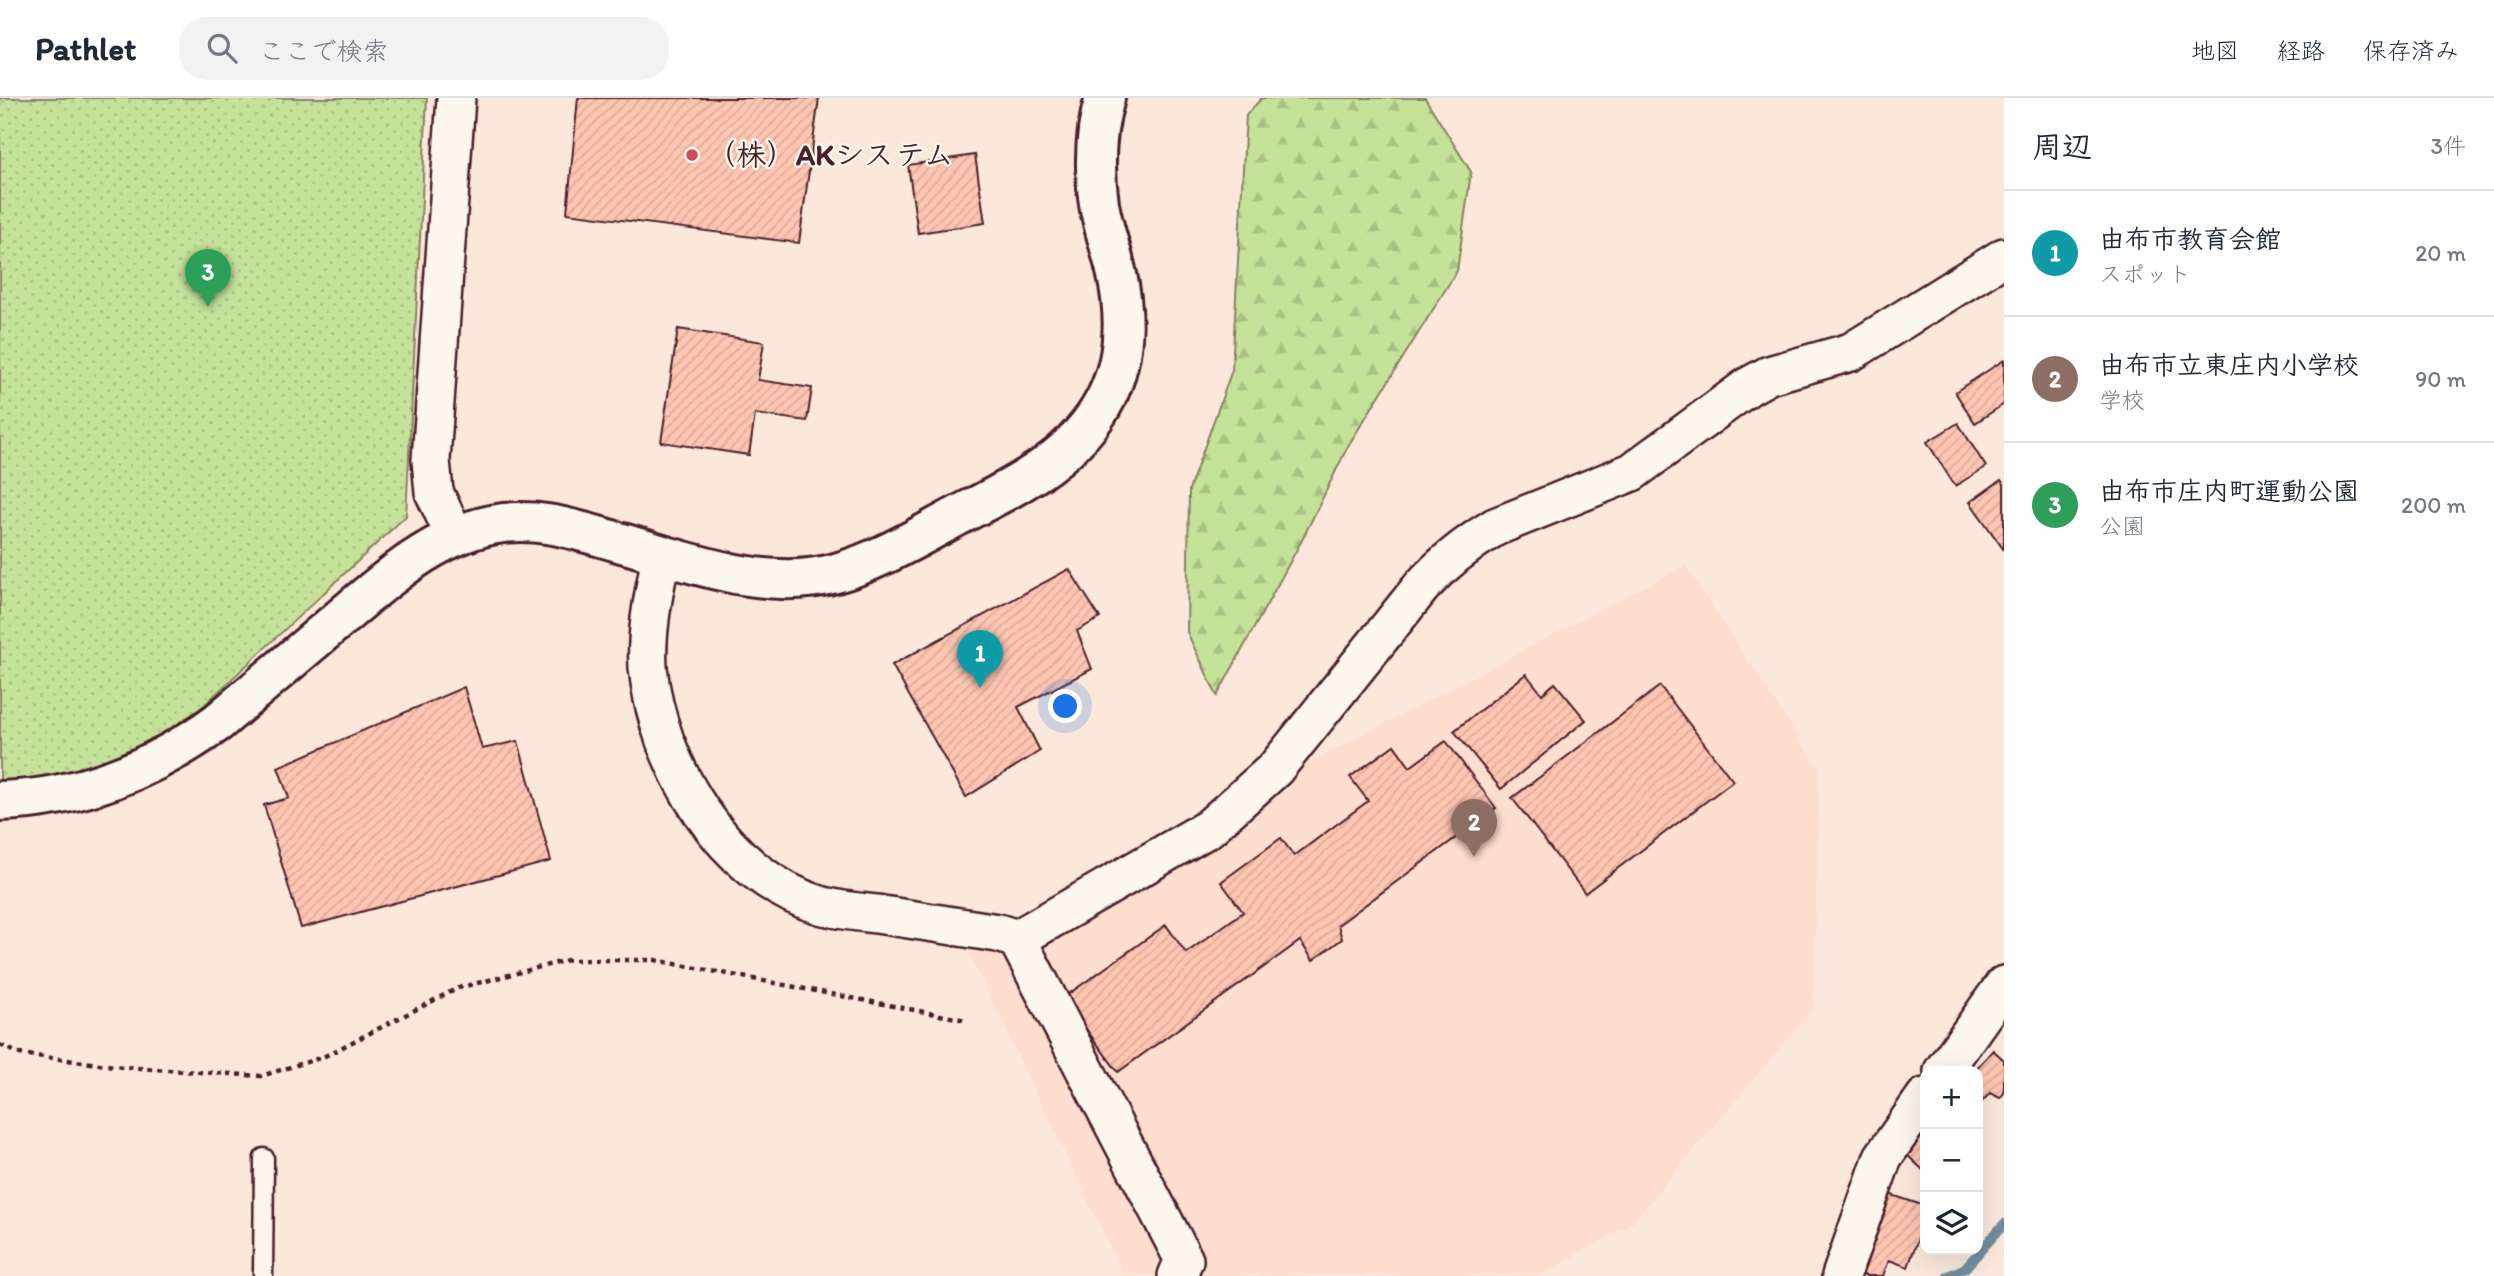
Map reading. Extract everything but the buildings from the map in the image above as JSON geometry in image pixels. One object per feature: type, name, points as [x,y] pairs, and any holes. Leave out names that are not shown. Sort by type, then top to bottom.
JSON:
[{"type":"street","points":[[455,537],[434,492],[431,460],[456,98]]},
{"type":"street","points":[[0,802],[43,797],[103,783],[192,741],[218,723],[366,596],[422,555],[455,537],[488,525],[531,521],[552,524],[736,574],[782,579],[808,578],[865,563],[1037,472],[1064,453],[1089,424],[1105,399],[1121,351],[1123,331],[1120,291],[1099,205],[1097,176],[1098,132],[1105,98]]},
{"type":"street","points":[[1017,939],[1209,828],[1234,808],[1275,769],[1439,567],[1477,538],[1495,527],[1632,471],[1749,386],[1769,375],[1851,352],[2004,257]]},
{"type":"street","points":[[658,572],[649,634],[648,666],[661,727],[670,753],[695,802],[728,845],[770,880],[819,905],[998,933],[1017,939],[1184,1260],[1177,1276]]},
{"type":"street","points":[[1947,1066],[2004,985]]},
{"type":"street","points":[[1841,1276],[1883,1157],[1920,1104]]},
{"type":"lane","points":[[262,1276],[264,1158]]},
{"type":"path","points":[[0,1045],[20,1054],[123,1067],[261,1076],[323,1057],[458,988],[568,960],[655,960],[965,1020]]},
{"type":"shaded area","points":[[1685,565],[1819,769],[1813,1009],[1632,1223],[1539,1276],[1124,1276],[965,945]]},
{"type":"green space","points":[[0,98],[427,98],[406,516],[203,706],[157,741],[110,764],[62,778],[0,787]]},
{"type":"green space","points":[[1262,98],[1425,98],[1471,172],[1457,271],[1348,446],[1303,538],[1217,696],[1187,632],[1189,490],[1232,370],[1246,115]]},
{"type":"waterway","points":[[1948,1276],[1965,1268],[2004,1224]]},
{"type":"place","name":"（株）AKシステム","points":[[692,155]]},
{"type":"place","name":"由布市庄内町運動公園","points":[[208,307]]},
{"type":"place","name":"由布市教育会館","points":[[980,688]]},
{"type":"place","name":"由布市立東庄内小学校","points":[[1474,857]]}]
